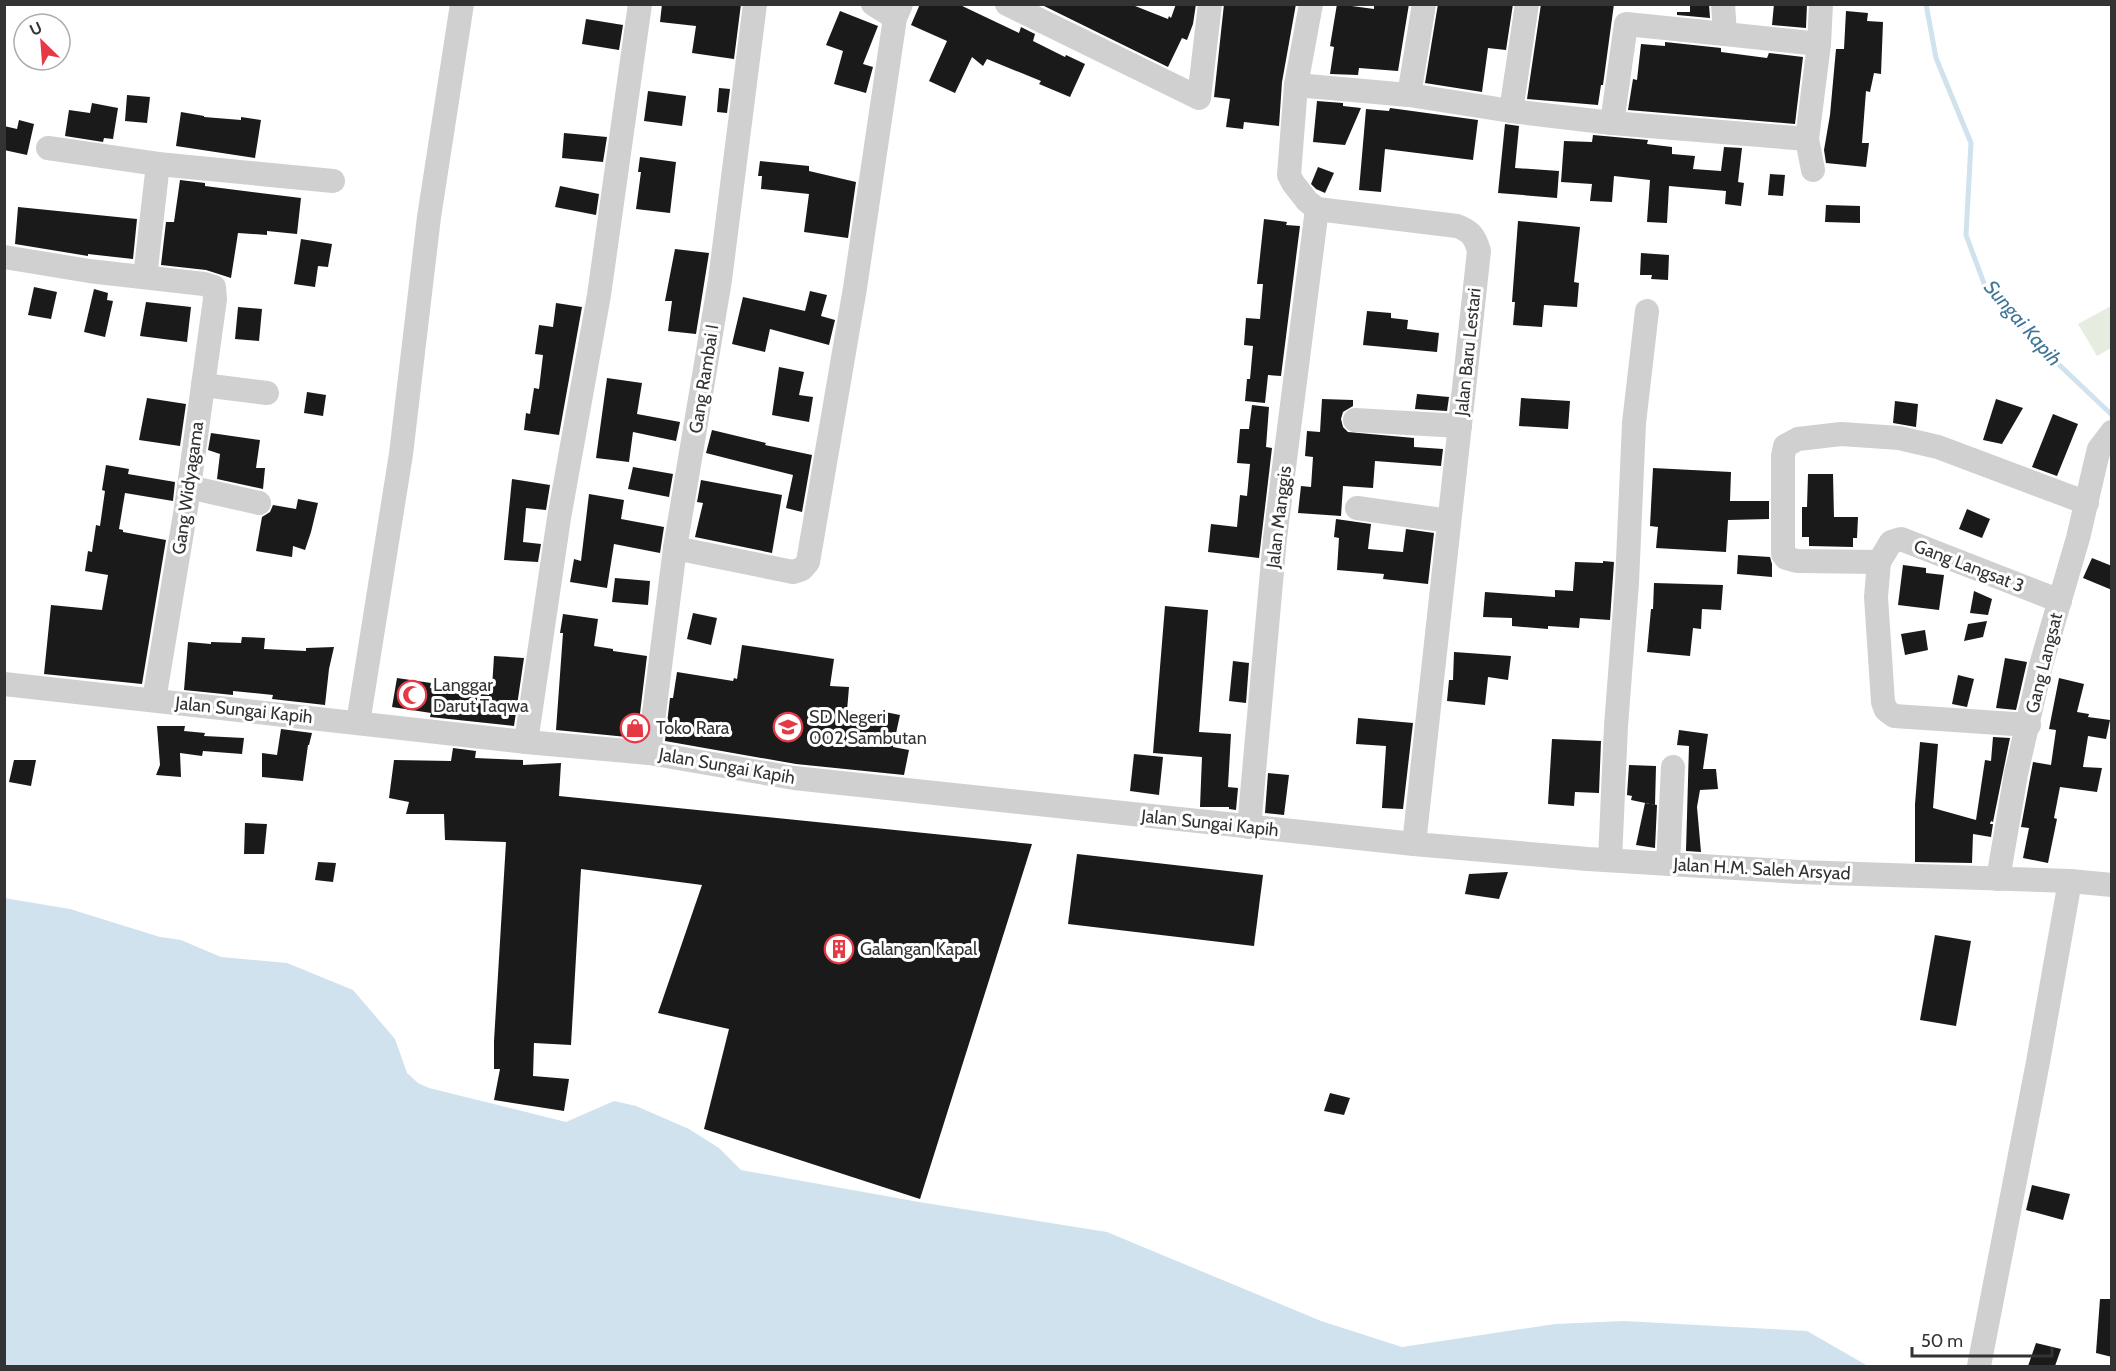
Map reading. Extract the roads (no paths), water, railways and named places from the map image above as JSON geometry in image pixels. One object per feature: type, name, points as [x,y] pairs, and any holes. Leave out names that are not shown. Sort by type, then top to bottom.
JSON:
[{"type":"street","points":[[358,723],[401,454],[429,217],[462,4]]},
{"type":"street","points":[[526,742],[559,518],[599,296],[640,4]]},
{"type":"street","name":"Gang Rambai I","points":[[649,753],[675,548],[720,280],[755,4]]},
{"type":"street","points":[[675,548],[793,572],[808,562],[855,288],[898,11],[873,4]]},
{"type":"street","points":[[1007,4],[1198,98],[1210,4]]},
{"type":"street","points":[[1311,4],[1296,85],[1289,174],[1297,189],[1317,209]]},
{"type":"street","points":[[1409,95],[1424,4]]},
{"type":"street","points":[[1511,111],[1527,4]]},
{"type":"street","points":[[1723,4],[1725,34]]},
{"type":"street","points":[[1813,171],[1807,139],[1819,44],[1821,4]]},
{"type":"street","points":[[1612,123],[1627,14],[1725,34],[1819,44]]},
{"type":"street","points":[[1296,85],[1409,95],[1511,111],[1612,123],[1807,139]]},
{"type":"street","points":[[48,148],[158,165],[333,181]]},
{"type":"street","points":[[4,257],[89,271],[145,277],[158,165]]},
{"type":"street","name":"Jalan Baru Lestari","points":[[1317,209],[1457,226],[1468,230],[1476,238],[1479,251],[1414,844]]},
{"type":"street","name":"Jalan Manggis","points":[[1250,827],[1275,538],[1317,209]]},
{"type":"street","name":"Gang Widyagama","points":[[145,277],[214,287],[215,299],[189,487],[154,700]]},
{"type":"street","points":[[1610,861],[1634,423],[1647,311]]},
{"type":"street","points":[[203,386],[267,393]]},
{"type":"street","points":[[1355,420],[1460,426]]},
{"type":"street","points":[[2029,725],[1894,716],[1886,710],[1883,702],[1876,597],[1879,562],[1797,561],[1786,558],[1783,554],[1782,456],[1785,446],[1798,439],[1841,434],[1899,438],[1938,447],[2087,503]]},
{"type":"street","name":"Gang Langsat","points":[[1998,879],[2016,774],[2041,665],[2106,440]]},
{"type":"street","points":[[189,487],[260,503]]},
{"type":"street","points":[[1357,508],[1449,521]]},
{"type":"street","name":"Gang Langsat 3","points":[[1879,562],[1891,542],[1901,539],[2060,601]]},
{"type":"street","name":"Jalan Sungai Kapih","points":[[4,684],[526,742],[649,753],[794,778],[1414,844]]},
{"type":"street","points":[[1668,864],[1673,767]]},
{"type":"street","name":"Jalan H.M. Saleh Arsyad","points":[[1414,844],[1610,861],[1799,872],[2070,881],[2112,885]]},
{"type":"street","points":[[1979,1366],[2038,1062],[2070,881]]},
{"type":"water","points":[[4,898],[70,909],[160,937],[181,940],[221,957],[287,963],[353,990],[395,1039],[407,1073],[418,1083],[429,1088],[566,1122],[614,1101],[636,1106],[689,1129],[719,1148],[741,1170],[919,1202],[1107,1232],[1321,1321],[1402,1347],[1555,1324],[1624,1321],[1807,1331],[1868,1366],[5,1366]]},
{"type":"waterway","name":"Sungai Kapih","points":[[1926,4],[1936,58],[1971,143],[1966,235],[1985,286],[2053,359],[2112,415]]},
{"type":"place","name":"Langgar Darut Taqwa","points":[[412,695]]},
{"type":"place","name":"SD Negeri 002 Sambutan","points":[[788,727]]},
{"type":"place","name":"Toko Rara","points":[[635,728]]},
{"type":"place","name":"Galangan Kapal","points":[[839,949]]}]
